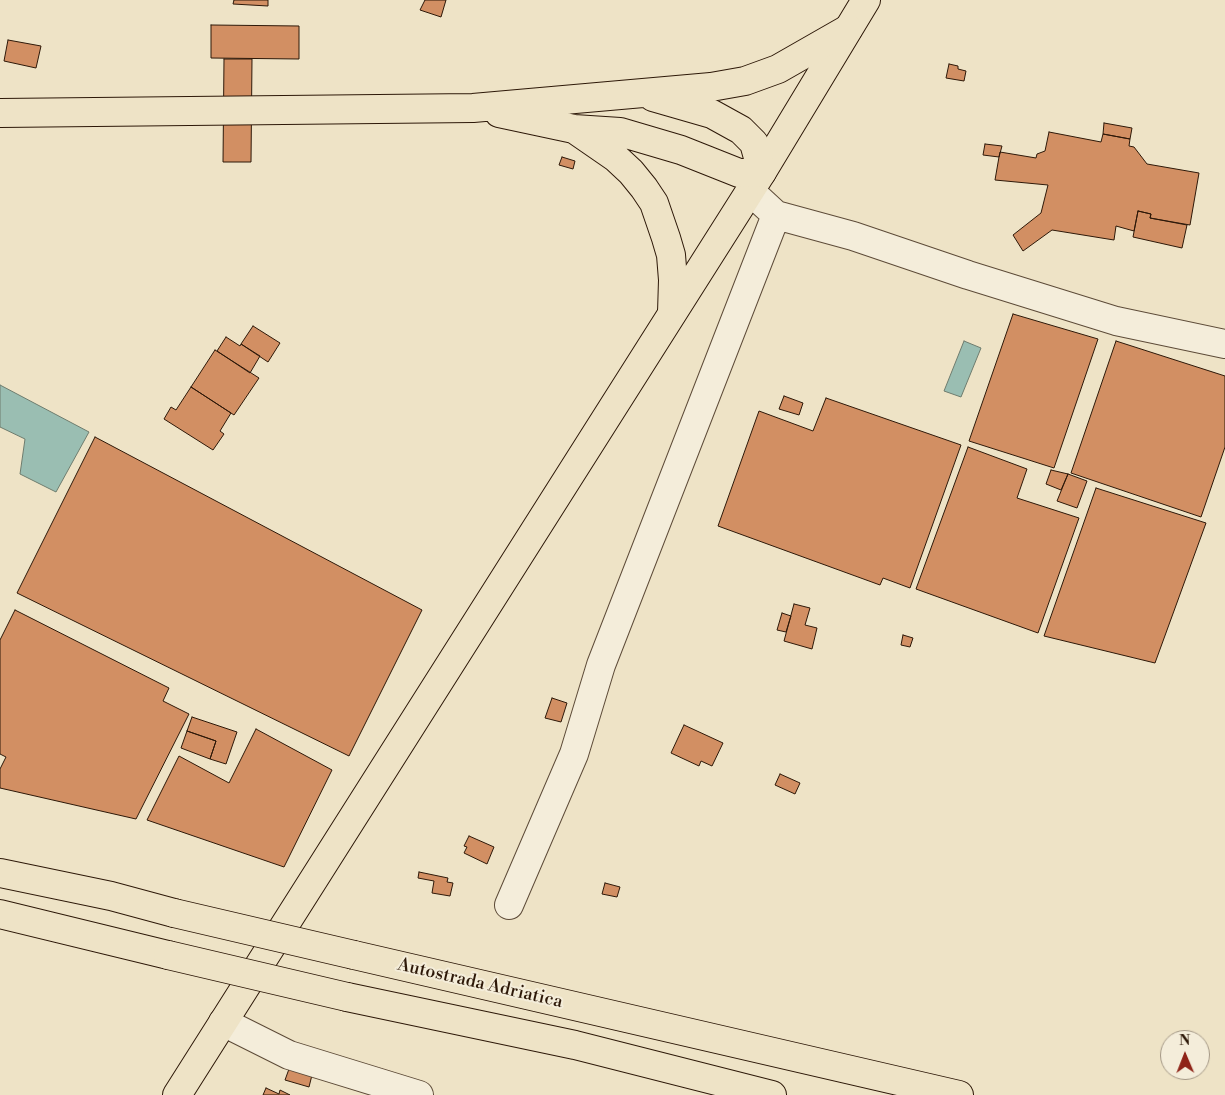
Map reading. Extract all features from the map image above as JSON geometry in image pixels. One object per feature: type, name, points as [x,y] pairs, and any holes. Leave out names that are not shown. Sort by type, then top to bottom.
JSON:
[{"type":"main road","points":[[177,1095],[756,182],[866,0]]},
{"type":"main road","points":[[0,114],[473,108],[711,87],[745,81],[778,69],[848,28]]},
{"type":"main road","points":[[639,93],[712,114],[741,130],[754,143],[756,182]]},
{"type":"main road","points":[[473,108],[574,130],[620,132],[681,150],[756,182]]},
{"type":"main road","points":[[574,130],[616,158],[644,188],[654,203],[661,220],[670,255],[673,280],[672,313]]},
{"type":"main road","points":[[0,860],[49,873],[111,896]]},
{"type":"main road","name":"Autostrada Adriatica","points":[[0,873],[111,896],[174,913],[959,1095]]},
{"type":"main road","points":[[0,914],[347,997],[575,1045],[772,1095]]},
{"type":"street","points":[[756,182],[776,215],[853,236],[968,275],[1116,321],[1225,344]]},
{"type":"street","points":[[509,904],[574,754],[601,665],[776,215]]},
{"type":"street","points":[[223,1022],[289,1055],[419,1095]]},
{"type":"water","points":[[964,341],[981,348],[961,397],[944,391]]},
{"type":"water","points":[[0,385],[89,432],[56,492],[20,474],[25,439],[0,427]]},
{"type":"building","points":[[234,0],[268,0],[268,6],[233,4]]},
{"type":"building","points":[[425,0],[446,0],[441,17],[420,10]]},
{"type":"building","points":[[211,25],[299,26],[299,59],[211,58]]},
{"type":"building","points":[[8,40],[41,46],[36,68],[4,61]]},
{"type":"building","points":[[224,59],[252,59],[251,162],[223,162]]},
{"type":"building","points":[[949,64],[958,66],[958,69],[966,71],[964,81],[946,78]]},
{"type":"building","points":[[1104,123],[1132,128],[1130,139],[1103,134]]},
{"type":"building","points":[[1049,132],[1101,142],[1103,134],[1130,139],[1129,146],[1134,147],[1147,164],[1199,173],[1190,225],[1150,218],[1151,214],[1138,211],[1134,231],[1116,226],[1114,240],[1052,230],[1023,251],[1013,235],[1041,213],[1048,185],[995,180],[1000,152],[1036,158],[1037,154],[1045,151]]},
{"type":"building","points":[[985,144],[1002,146],[999,157],[983,155]]},
{"type":"building","points":[[562,157],[575,161],[573,169],[559,165]]},
{"type":"building","points":[[1138,211],[1151,214],[1150,218],[1187,225],[1182,248],[1133,237]]},
{"type":"building","points":[[1013,314],[1098,339],[1054,468],[969,441]]},
{"type":"building","points":[[253,326],[280,343],[268,362],[241,344]]},
{"type":"building","points":[[226,337],[260,356],[250,373],[217,351]]},
{"type":"building","points":[[1116,341],[1225,376],[1225,447],[1201,517],[1071,473]]},
{"type":"building","points":[[215,350],[259,378],[234,415],[191,387]]},
{"type":"building","points":[[191,387],[231,413],[220,431],[224,434],[213,450],[164,419],[171,407],[176,410]]},
{"type":"building","points":[[784,396],[803,403],[799,415],[779,409]]},
{"type":"building","points":[[826,398],[961,445],[910,588],[883,578],[880,585],[718,526],[759,411],[813,431]]},
{"type":"building","points":[[95,437],[422,610],[349,756],[17,593]]},
{"type":"building","points":[[968,447],[1027,469],[1017,498],[1079,518],[1038,633],[916,589]]},
{"type":"building","points":[[1051,470],[1068,474],[1061,490],[1046,484]]},
{"type":"building","points":[[1068,474],[1087,481],[1077,508],[1057,501]]},
{"type":"building","points":[[1096,488],[1206,523],[1155,663],[1044,636]]},
{"type":"building","points":[[794,604],[810,608],[805,625],[817,628],[812,649],[784,641]]},
{"type":"building","points":[[15,610],[169,688],[163,701],[189,714],[136,819],[0,788],[0,769],[6,757],[0,754],[0,640]]},
{"type":"building","points":[[782,613],[791,616],[786,632],[777,630]]},
{"type":"building","points":[[903,635],[913,638],[910,647],[901,645]]},
{"type":"building","points":[[552,698],[567,703],[561,722],[545,718]]},
{"type":"building","points":[[192,717],[237,732],[226,764],[210,759],[216,741],[187,731]]},
{"type":"building","points":[[684,725],[723,743],[712,766],[701,761],[699,766],[671,753]]},
{"type":"building","points":[[256,729],[332,770],[284,867],[147,820],[179,756],[229,783]]},
{"type":"building","points":[[187,731],[216,741],[210,759],[181,748]]},
{"type":"building","points":[[780,774],[800,783],[795,794],[775,785]]},
{"type":"building","points":[[469,836],[494,847],[487,864],[464,853],[467,847],[464,846]]},
{"type":"building","points":[[419,872],[448,878],[447,882],[453,883],[450,896],[432,893],[434,881],[418,878]]},
{"type":"building","points":[[605,883],[620,887],[617,897],[602,894]]},
{"type":"building","points":[[289,1069],[312,1075],[309,1087],[285,1080]]},
{"type":"building","points":[[266,1088],[279,1094],[280,1090],[290,1095],[263,1095]]}]
